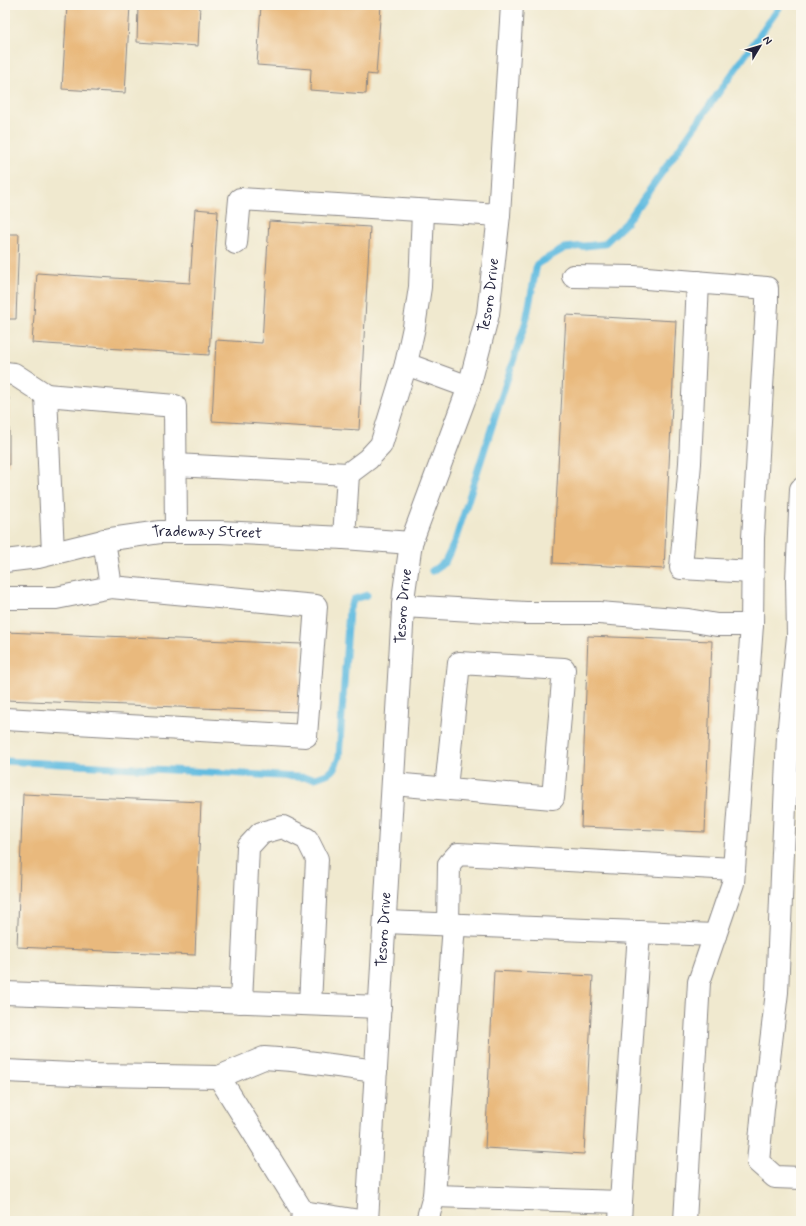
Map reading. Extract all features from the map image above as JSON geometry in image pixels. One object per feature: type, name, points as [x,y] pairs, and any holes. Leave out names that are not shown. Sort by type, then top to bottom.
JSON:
[{"type":"street","name":"Tesoro Drive","points":[[367,1221],[403,606],[411,543],[469,387],[488,314],[499,215],[512,5]]},
{"type":"street","points":[[236,243],[240,199],[499,215]]},
{"type":"street","points":[[175,465],[348,474],[368,459],[381,446],[406,364],[414,327],[420,287],[423,211]]},
{"type":"street","points":[[573,276],[634,277],[766,288],[767,304],[753,538],[752,625],[734,869],[732,883],[699,982],[685,1221]]},
{"type":"street","points":[[698,282],[690,463],[681,568],[752,572]]},
{"type":"street","points":[[406,364],[469,387]]},
{"type":"street","points":[[5,373],[14,374],[46,395],[175,406],[176,532]]},
{"type":"street","points":[[46,395],[53,553]]},
{"type":"street","points":[[344,538],[348,474]]},
{"type":"street","points":[[801,489],[797,580],[799,636],[788,736],[794,775],[777,992],[758,1162],[775,1177],[801,1178]]},
{"type":"street","name":"Tradeway Street","points":[[5,561],[38,557],[104,540],[160,532],[220,532],[411,543]]},
{"type":"street","points":[[104,540],[111,587]]},
{"type":"street","points":[[5,598],[56,598],[111,587],[316,606],[306,736],[5,719]]},
{"type":"street","points":[[403,606],[526,613],[599,614],[688,620],[717,625],[752,625]]},
{"type":"street","points":[[393,784],[553,798],[564,669],[459,663],[446,788]]},
{"type":"street","points":[[241,1002],[248,847],[261,833],[283,827],[307,839],[317,859],[310,1004]]},
{"type":"street","points":[[427,1221],[434,1196],[451,925],[449,864],[458,854],[734,869]]},
{"type":"street","points":[[385,922],[715,935]]},
{"type":"street","points":[[434,1196],[621,1212],[639,932]]},
{"type":"street","points":[[5,993],[380,1007]]},
{"type":"street","points":[[5,1071],[96,1075],[219,1077],[264,1058],[292,1060],[376,1071]]},
{"type":"street","points":[[219,1077],[302,1217],[360,1221]]},
{"type":"building","points":[[67,5],[130,5],[125,93],[62,89]]},
{"type":"building","points":[[138,5],[200,5],[198,46],[137,42]]},
{"type":"building","points":[[261,5],[381,5],[376,75],[367,74],[366,94],[310,90],[311,69],[257,65]]},
{"type":"building","points":[[195,209],[218,211],[209,355],[32,343],[37,273],[190,283]]},
{"type":"building","points":[[269,221],[370,227],[359,430],[212,421],[216,340],[262,343]]},
{"type":"building","points":[[5,234],[19,234],[16,319],[5,319]]},
{"type":"building","points":[[566,315],[676,321],[664,569],[553,563]]},
{"type":"building","points":[[5,398],[9,398],[9,465],[5,465]]},
{"type":"building","points":[[5,632],[302,644],[299,712],[5,700]]},
{"type":"building","points":[[588,636],[712,641],[705,832],[581,827]]},
{"type":"building","points":[[23,794],[201,802],[195,955],[17,947]]},
{"type":"building","points":[[494,971],[593,976],[584,1154],[485,1148]]},
{"type":"waterway","points":[[432,571],[445,562],[455,541],[526,321],[537,264],[565,248],[604,244],[626,223],[781,5]]},
{"type":"waterway","points":[[5,761],[315,778],[328,774],[335,766],[339,757],[349,610],[354,599],[367,595]]}]
